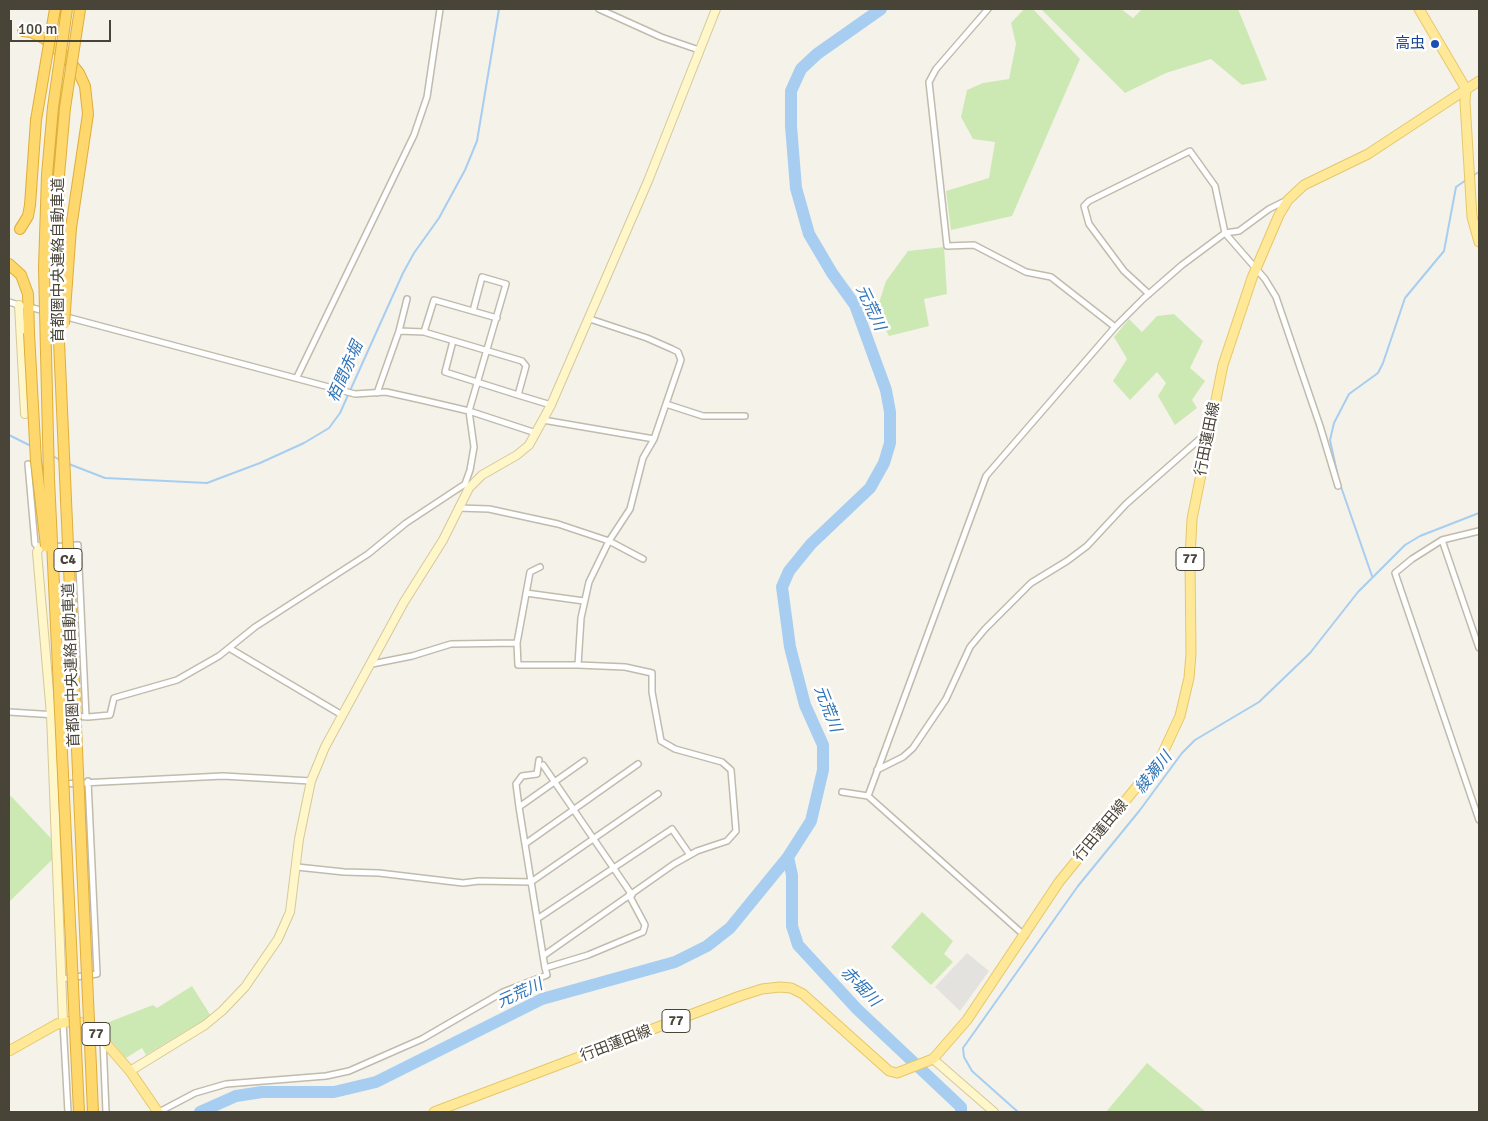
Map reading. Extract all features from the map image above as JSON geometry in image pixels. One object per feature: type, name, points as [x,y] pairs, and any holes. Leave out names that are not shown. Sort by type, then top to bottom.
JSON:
[{"type":"highway","points":[[20,229],[28,216],[30,205],[36,120],[56,9]]},
{"type":"highway","name":"首都圏中央連絡自動車道","points":[[67,9],[53,107],[44,226],[49,479],[78,1112]]},
{"type":"highway","name":"首都圏中央連絡自動車道","points":[[80,9],[65,108],[58,192],[57,296],[62,445],[93,1112]]},
{"type":"highway","points":[[22,31],[31,32],[45,39],[68,59],[79,73],[85,86],[88,114],[71,228],[63,328],[62,445]]},
{"type":"highway","points":[[9,264],[20,276],[28,294],[36,461],[55,612]]},
{"type":"main road","points":[[1419,9],[1466,89],[1465,102],[1472,217],[1479,242]]},
{"type":"main road","name":"行田蓮田線","points":[[434,1112],[740,996],[762,989],[780,987],[791,988],[803,994],[883,1068],[897,1073],[931,1059],[967,1020],[1025,936],[1059,882],[1161,757],[1180,716],[1189,678],[1191,654],[1190,559],[1192,519],[1223,365],[1255,270],[1279,215],[1288,200],[1304,185],[1368,154],[1479,81]]},
{"type":"main road","name":"77","points":[[9,1050],[44,1029],[63,1022],[72,1020],[83,1023],[103,1040],[130,1071],[158,1112]]},
{"type":"street","points":[[297,377],[414,135],[427,97],[440,9]]},
{"type":"street","points":[[599,9],[661,37],[699,50]]},
{"type":"street","points":[[9,712],[86,717],[110,715],[114,698],[177,680],[229,648],[255,627],[368,554],[394,531],[524,449],[536,433],[551,406],[590,319],[648,181],[716,9]]},
{"type":"street","points":[[988,9],[936,69],[929,82],[947,246],[974,245],[1026,272],[1051,277],[1115,327]]},
{"type":"street","points":[[1149,294],[1124,271],[1089,224],[1084,206],[1090,201],[1190,151],[1215,186],[1226,233],[1255,270],[1265,279],[1285,318],[1338,486]]},
{"type":"street","points":[[868,796],[986,476],[1115,327],[1149,294],[1182,265],[1226,233],[1238,231],[1269,209],[1288,200]]},
{"type":"street","points":[[130,1071],[205,1025],[245,987],[266,959],[284,927],[290,912],[297,867],[299,838],[311,782],[325,747],[372,664],[404,602],[443,540],[467,486],[474,447],[469,411],[506,284],[482,277],[473,311]]},
{"type":"street","points":[[378,393],[399,331],[407,298]]},
{"type":"street","points":[[424,332],[434,300],[497,318]]},
{"type":"street","points":[[9,302],[21,305],[25,414]]},
{"type":"street","points":[[33,308],[355,394],[386,392],[469,411],[536,433]]},
{"type":"street","points":[[578,665],[584,601],[596,564],[630,509],[643,458],[654,439],[681,360],[678,352],[647,338],[590,319]]},
{"type":"street","points":[[399,331],[424,332],[526,364],[518,395]]},
{"type":"street","points":[[453,341],[445,372],[551,406]]},
{"type":"street","points":[[666,404],[703,416],[746,416]]},
{"type":"street","points":[[543,420],[654,439]]},
{"type":"street","points":[[877,770],[903,757],[913,748],[946,699],[970,647],[985,629],[1032,583],[1087,546],[1126,504],[1210,429]]},
{"type":"street","points":[[28,464],[35,544],[40,547],[78,545],[86,717]]},
{"type":"street","points":[[458,508],[489,509],[558,524],[609,541],[643,559]]},
{"type":"street","points":[[1479,531],[1442,540],[1412,559],[1395,573],[1479,820]]},
{"type":"street","points":[[1442,540],[1479,648]]},
{"type":"street","points":[[40,547],[38,552],[51,715],[68,1112]]},
{"type":"street","points":[[540,567],[530,572],[517,643],[518,665],[625,667],[650,672],[653,675],[652,692],[661,741],[675,749],[722,762],[732,770],[736,831],[727,841],[690,855],[674,864],[543,956]]},
{"type":"street","points":[[526,593],[584,601]]},
{"type":"street","points":[[372,664],[412,656],[451,644],[517,643]]},
{"type":"street","points":[[229,648],[342,715]]},
{"type":"street","points":[[158,1112],[196,1093],[226,1084],[326,1076],[349,1071],[422,1039],[503,992],[546,975],[516,784],[522,776],[537,774],[539,760]]},
{"type":"street","points":[[519,807],[584,761]]},
{"type":"street","points":[[525,844],[638,764]]},
{"type":"street","points":[[544,765],[614,868],[645,925],[643,932],[588,954],[545,968]]},
{"type":"street","points":[[54,784],[223,776],[311,782]]},
{"type":"street","points":[[61,979],[97,974],[88,782]]},
{"type":"street","points":[[842,792],[868,796],[1025,936]]},
{"type":"street","points":[[297,867],[344,872],[379,873],[462,883],[478,881],[531,882],[658,794]]},
{"type":"street","points":[[537,919],[672,829],[690,855]]},
{"type":"street","points":[[103,1040],[106,1112]]},
{"type":"street","points":[[931,1059],[994,1112]]},
{"type":"green space","points":[[1024,9],[1033,9],[1080,59],[1012,216],[951,230],[946,191],[989,178],[995,142],[973,139],[961,117],[967,90],[983,83],[1009,79],[1016,44],[1011,23]]},
{"type":"green space","points":[[1041,9],[1121,9],[1133,18],[1142,9],[1238,9],[1267,80],[1242,85],[1211,59],[1166,73],[1125,93]]},
{"type":"green space","points":[[944,247],[947,294],[924,299],[929,326],[889,336],[876,312],[886,281],[908,251]]},
{"type":"green space","points":[[1174,314],[1203,341],[1190,368],[1205,381],[1192,400],[1197,408],[1175,425],[1158,396],[1166,383],[1157,372],[1130,400],[1113,381],[1127,359],[1114,337],[1129,319],[1142,332],[1157,316]]},
{"type":"green space","points":[[11,796],[62,850],[9,902],[9,797]]},
{"type":"green space","points":[[922,912],[953,941],[944,954],[953,962],[931,985],[891,947]]},
{"type":"green space","points":[[192,986],[211,1016],[146,1055],[142,1048],[126,1058],[101,1029],[109,1022],[153,1005],[157,1008]]},
{"type":"green space","points":[[1147,1063],[1206,1112],[1106,1112]]},
{"type":"shaded area","points":[[967,953],[989,971],[960,1011],[935,987]]},
{"type":"waterway","name":"栢間赤堀","points":[[69,464],[105,478],[207,483],[260,463],[304,443],[329,428],[340,413],[403,273],[414,253],[439,218],[465,170],[477,141],[499,9]]},
{"type":"waterway","name":"元荒川","points":[[200,1112],[236,1096],[262,1092],[334,1092],[376,1082],[542,999],[675,962],[707,946],[730,928],[788,857],[811,821],[823,770],[823,745],[805,705],[790,647],[782,587],[789,571],[811,544],[870,488],[884,463],[890,443],[890,412],[886,390],[855,305],[832,273],[809,234],[796,188],[791,126],[791,91],[801,69],[817,54],[881,9]]},
{"type":"waterway","points":[[1472,176],[1479,172]]},
{"type":"waterway","points":[[1372,576],[1339,481],[1330,440],[1334,423],[1349,394],[1378,373],[1405,298],[1444,251],[1456,187],[1466,180]]},
{"type":"waterway","name":"栢間赤堀","points":[[9,435],[31,446]]},
{"type":"waterway","name":"栢間赤堀","points":[[51,455],[60,460]]},
{"type":"waterway","name":"綾瀬川","points":[[1018,1112],[972,1071],[964,1057],[963,1048],[1078,886],[1140,810],[1182,753],[1195,740],[1259,702],[1310,653],[1358,592],[1405,545],[1420,536],[1479,513]]},
{"type":"waterway","name":"赤堀川","points":[[788,857],[792,875],[792,926],[798,945],[857,1009],[961,1107],[961,1112]]},
{"type":"place","name":"高虫","points":[[1435,44]]}]
